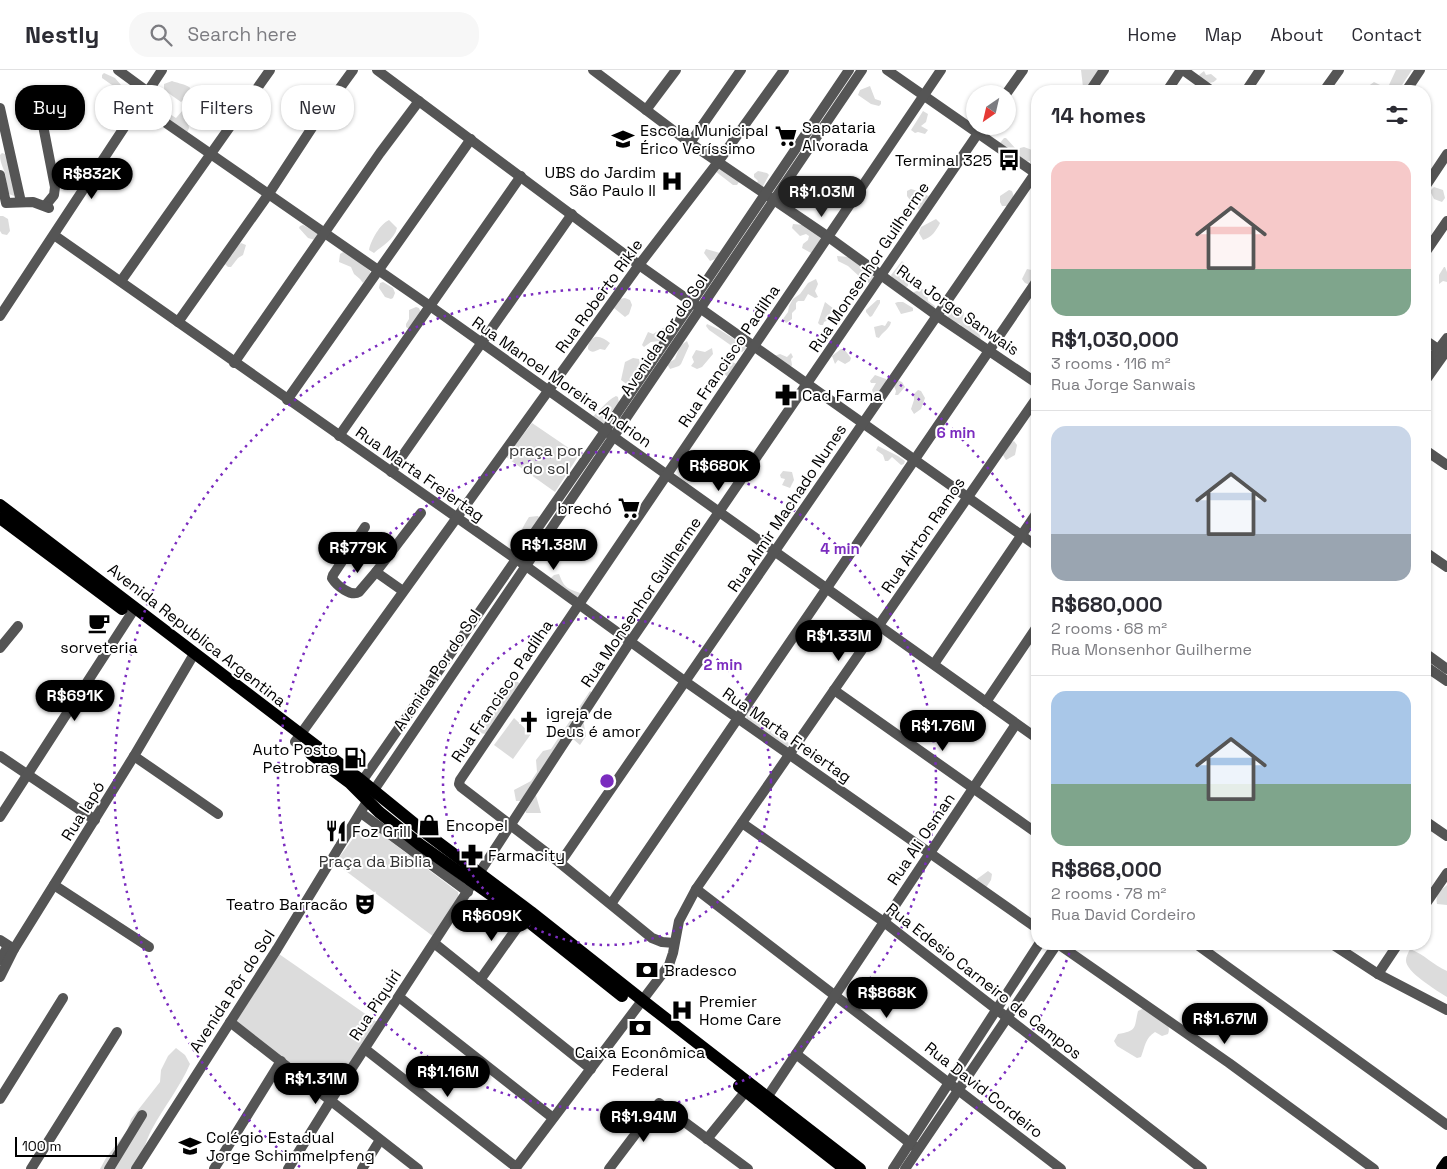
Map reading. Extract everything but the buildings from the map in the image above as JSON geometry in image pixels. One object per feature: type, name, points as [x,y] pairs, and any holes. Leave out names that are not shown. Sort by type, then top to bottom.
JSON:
[{"type":"main road","name":"Avenida Republica Argentina","points":[[0,505],[4,520],[132,611],[360,785],[367,801],[419,844],[474,883]]},
{"type":"main road","points":[[474,883],[524,918],[765,1100],[860,1169]]},
{"type":"main road","points":[[474,883],[531,912],[640,1004]]},
{"type":"main road","points":[[765,1100],[845,1169]]},
{"type":"main road","points":[[1442,1169],[1447,1162]]},
{"type":"street","points":[[118,70],[138,85]]},
{"type":"street","points":[[152,85],[162,70]]},
{"type":"street","points":[[121,281],[270,70]]},
{"type":"street","points":[[178,322],[353,70]]},
{"type":"street","points":[[377,70],[639,265],[1031,542]]},
{"type":"street","name":"Rua Jorge Sanwais","points":[[593,70],[690,143],[827,236],[1031,379]]},
{"type":"street","points":[[646,110],[676,70]]},
{"type":"street","points":[[690,143],[741,70]]},
{"type":"street","name":"Rua Roberto Rikle","points":[[298,738],[639,265],[718,162],[784,70]]},
{"type":"street","name":"Avenida Por do Sol","points":[[770,197],[849,70]]},
{"type":"street","name":"Avenida Por do Sol","points":[[367,801],[521,563],[770,197],[862,70]]},
{"type":"street","points":[[887,70],[924,96],[966,121]]},
{"type":"street","name":"Rua Francisco Padilha","points":[[510,825],[461,788],[459,784],[827,236],[942,70]]},
{"type":"street","points":[[1012,85],[1023,70]]},
{"type":"street","points":[[1094,85],[1104,70]]},
{"type":"street","points":[[1171,85],[1182,70],[1203,85]]},
{"type":"street","points":[[1250,85],[1260,70]]},
{"type":"street","points":[[1328,85],[1339,70]]},
{"type":"street","points":[[1410,85],[1420,70]]},
{"type":"street","points":[[234,362],[380,153],[419,101]]},
{"type":"street","points":[[0,108],[21,202]]},
{"type":"street","name":"Rua Manoel Moreira Andrion","points":[[172,128],[430,306],[1031,734]]},
{"type":"street","points":[[44,130],[55,187],[50,209]]},
{"type":"street","points":[[0,316],[124,130]]},
{"type":"street","name":"Rua Monsenhor Guilherme","points":[[474,883],[630,642],[978,135]]},
{"type":"street","points":[[988,135],[1031,168]]},
{"type":"street","points":[[287,400],[471,139]]},
{"type":"street","points":[[1431,178],[1447,154]]},
{"type":"street","points":[[0,175],[6,203],[21,202],[50,209],[65,218]]},
{"type":"street","points":[[339,436],[520,176]]},
{"type":"street","name":"Rua Almir Machado Nunes","points":[[560,863],[686,682],[936,314],[1031,180]]},
{"type":"street","points":[[391,472],[572,214]]},
{"type":"street","points":[[1431,241],[1447,221]]},
{"type":"street","name":"Rua Marta Freiertag","points":[[54,235],[579,603],[738,719],[1031,924]]},
{"type":"street","points":[[611,904],[1031,289]]},
{"type":"street","points":[[1431,371],[1443,350],[1447,338]]},
{"type":"street","points":[[1431,343],[1443,350]]},
{"type":"street","points":[[1431,361],[1443,350]]},
{"type":"street","name":"Rua Airton Ramos","points":[[515,1168],[669,965],[679,921],[696,889],[1031,406]]},
{"type":"street","points":[[1431,454],[1447,466]]},
{"type":"street","points":[[365,527],[332,574],[332,578],[351,594],[359,592],[421,513]]},
{"type":"street","points":[[934,664],[1031,521]]},
{"type":"street","points":[[1431,556],[1447,567]]},
{"type":"street","name":"Avenida Por do Sol","points":[[360,785],[521,563]]},
{"type":"street","points":[[376,572],[403,591]]},
{"type":"street","points":[[0,817],[132,611]]},
{"type":"street","points":[[0,648],[18,626]]},
{"type":"street","points":[[986,702],[1031,635]]},
{"type":"street","name":"Rua Iapó","points":[[0,960],[7,945],[54,886],[192,657]]},
{"type":"street","points":[[1431,657],[1447,669]]},
{"type":"street","points":[[1431,670],[1447,681]]},
{"type":"street","points":[[834,690],[1031,829]]},
{"type":"street","name":"Rua Ali Osman","points":[[765,1100],[1016,724]]},
{"type":"street","points":[[0,756],[95,820]]},
{"type":"street","points":[[134,756],[218,814]]},
{"type":"street","name":"Avenida Pôr do Sol","points":[[136,1169],[277,949],[367,801]]},
{"type":"street","name":"Rua Edesio Carneiro de Campos","points":[[742,823],[884,922],[1202,1169]]},
{"type":"street","points":[[510,825],[652,938],[662,942],[674,943]]},
{"type":"street","points":[[1431,825],[1447,836]]},
{"type":"street","points":[[1431,896],[1447,873]]},
{"type":"street","name":"Rua Piquiri","points":[[288,1169],[330,1100],[474,883]]},
{"type":"street","points":[[54,886],[149,947]]},
{"type":"street","name":"Rua David Cordeiro","points":[[696,889],[1061,1169]]},
{"type":"street","points":[[480,980],[524,918]]},
{"type":"street","points":[[434,943],[591,1069]]},
{"type":"street","name":"Rua Iapó","points":[[0,977],[7,945]]},
{"type":"street","points":[[954,1086],[996,1010],[1035,950]]},
{"type":"street","points":[[893,1169],[914,1146],[954,1086],[1007,1017],[1054,950]]},
{"type":"street","points":[[1067,950],[1229,1063],[1374,1169]]},
{"type":"street","points":[[1204,950],[1447,1125]]},
{"type":"street","points":[[1341,950],[1378,974],[1447,1010]]},
{"type":"street","points":[[1378,974],[1394,950]]},
{"type":"street","points":[[399,997],[553,1118]]},
{"type":"street","points":[[0,1099],[63,998]]},
{"type":"street","points":[[230,1022],[418,1169]]},
{"type":"street","points":[[32,1169],[118,1032]]},
{"type":"street","points":[[364,1049],[515,1168]]},
{"type":"street","points":[[796,1054],[914,1146]]},
{"type":"street","points":[[214,1169],[281,1061]]},
{"type":"street","points":[[707,1139],[749,1088]]},
{"type":"street","points":[[609,1169],[659,1103],[748,1169]]},
{"type":"street","points":[[110,1169],[142,1114]]},
{"type":"street","points":[[362,1169],[380,1140]]},
{"type":"street","points":[[905,1169],[914,1146]]},
{"type":"green space","points":[[1081,70],[1101,70],[1091,85],[1083,85]]},
{"type":"green space","points":[[1396,70],[1412,70],[1402,85],[1389,85]]},
{"type":"green space","points":[[1204,71],[1206,75],[1211,74],[1217,79],[1211,83],[1204,81],[1199,75]]},
{"type":"green space","points":[[104,73],[115,78],[121,85],[112,85],[102,78]]},
{"type":"green space","points":[[172,81],[186,85],[182,85],[182,101],[172,96],[172,85],[164,84]]},
{"type":"green space","points":[[870,86],[875,99],[881,101],[879,106],[871,104],[858,95],[860,90]]},
{"type":"green space","points":[[182,111],[182,130],[172,123],[172,115],[176,118]]},
{"type":"green space","points":[[923,111],[928,114],[926,122],[921,126],[928,130],[925,134],[915,133],[911,130]]},
{"type":"green space","points":[[1006,138],[1016,149],[1024,147],[1031,150],[1031,164],[1030,161],[1024,162],[1000,143]]},
{"type":"green space","points":[[2,153],[5,154],[16,194],[14,196],[9,194],[7,190],[0,158]]},
{"type":"green space","points":[[718,169],[738,180],[737,185],[733,185],[715,171]]},
{"type":"green space","points":[[758,171],[769,175],[762,188],[756,184],[758,181],[754,177],[754,174]]},
{"type":"green space","points":[[1434,187],[1443,190],[1445,198],[1442,202],[1434,199],[1431,190]]},
{"type":"green space","points":[[911,189],[928,196],[933,194],[934,196],[909,233],[906,229],[919,210],[916,204],[913,204],[907,196],[907,191]]},
{"type":"green space","points":[[1009,190],[1012,191],[1014,197],[1008,206],[1002,206],[1000,196]]},
{"type":"green space","points":[[0,216],[8,219],[10,231],[7,235],[2,234],[0,231]]},
{"type":"green space","points":[[936,219],[940,223],[937,229],[923,240],[919,233],[921,227]]},
{"type":"green space","points":[[389,220],[397,228],[396,232],[391,239],[374,253],[369,250],[376,233]]},
{"type":"green space","points":[[793,224],[804,225],[824,235],[811,253],[802,248],[809,236],[806,234],[800,236],[792,228]]},
{"type":"green space","points":[[303,225],[318,233],[315,240],[308,238],[299,228]]},
{"type":"green space","points":[[241,243],[246,245],[243,255],[231,267],[228,267],[224,263]]},
{"type":"green space","points":[[706,249],[720,253],[718,258],[710,261],[704,253]]},
{"type":"green space","points":[[345,251],[370,271],[370,274],[363,283],[354,274],[351,267],[339,262],[340,254]]},
{"type":"green space","points":[[837,256],[849,257],[859,262],[867,272],[877,276],[868,287],[869,283],[848,266],[838,261]]},
{"type":"green space","points":[[902,261],[904,263],[900,268],[899,276],[908,283],[908,286],[903,289],[891,275]]},
{"type":"green space","points":[[1444,267],[1447,272],[1447,282],[1443,281],[1439,284],[1439,275]]},
{"type":"green space","points":[[1027,269],[1031,270],[1030,285],[1022,279]]},
{"type":"green space","points":[[816,279],[818,284],[815,291],[818,297],[815,298],[808,294],[804,301],[798,301],[796,309],[792,313],[792,319],[786,323],[783,319],[793,299],[800,294],[808,283]]},
{"type":"green space","points":[[383,282],[393,288],[395,293],[393,298],[385,297],[379,288],[380,283]]},
{"type":"green space","points":[[922,289],[927,292],[928,301],[935,306],[934,309],[913,294]]},
{"type":"green space","points":[[625,298],[630,300],[632,305],[629,314],[625,317],[614,308],[619,299]]},
{"type":"green space","points":[[877,300],[880,300],[880,303],[870,317],[866,310]]},
{"type":"green space","points":[[825,302],[834,309],[834,312],[829,314],[828,320],[823,325],[820,325],[818,323]]},
{"type":"green space","points":[[903,302],[913,308],[913,311],[901,314],[895,303]]},
{"type":"green space","points":[[416,307],[419,308],[421,313],[409,329],[406,327],[406,324],[409,319],[409,310]]},
{"type":"green space","points":[[953,310],[962,310],[964,312],[963,321],[979,333],[981,341],[962,329],[960,324],[950,321],[948,316]]},
{"type":"green space","points":[[888,321],[891,322],[889,327],[879,338],[876,337],[874,327],[885,326]]},
{"type":"green space","points":[[707,324],[745,346],[746,349],[742,352],[739,351],[709,330],[706,326]]},
{"type":"green space","points":[[665,327],[665,334],[660,341],[651,342],[644,347],[642,345],[648,332],[653,334]]},
{"type":"green space","points":[[595,337],[610,343],[605,350],[589,351],[588,345]]},
{"type":"green space","points":[[687,341],[689,346],[681,364],[670,369],[667,364],[675,359],[680,346]]},
{"type":"green space","points":[[712,348],[713,354],[702,367],[697,369],[691,366],[694,362],[692,357],[696,350],[705,352]]},
{"type":"green space","points":[[841,349],[844,349],[851,358],[850,361],[845,364],[838,360],[835,364],[832,356]]},
{"type":"green space","points":[[791,353],[793,357],[790,368],[774,356],[780,354],[787,357]]},
{"type":"green space","points":[[633,358],[639,359],[641,371],[631,385],[628,385],[621,380],[625,362]]},
{"type":"green space","points":[[732,362],[737,364],[728,377],[719,370]]},
{"type":"green space","points":[[875,375],[886,379],[887,382],[876,394],[872,390],[876,383],[871,383],[870,381]]},
{"type":"green space","points":[[897,380],[902,382],[905,387],[898,395],[895,395],[894,386]]},
{"type":"green space","points":[[918,390],[921,391],[925,398],[921,409],[914,414],[911,409],[914,394]]},
{"type":"green space","points":[[616,396],[619,403],[612,411],[605,425],[591,418],[609,401]]},
{"type":"green space","name":"praça por do sol","points":[[532,423],[579,455],[555,492],[506,457]]},
{"type":"green space","points":[[1014,441],[1017,445],[1015,455],[1006,460],[1003,455]]},
{"type":"green space","points":[[878,446],[898,456],[905,461],[904,464],[901,465],[892,457],[885,461],[883,455],[876,450]]},
{"type":"green space","points":[[783,471],[792,472],[794,480],[790,488],[782,485],[785,479],[781,478],[780,475]]},
{"type":"green space","points":[[538,516],[540,519],[518,551],[513,552],[510,550],[511,545],[529,517]]},
{"type":"green space","points":[[559,574],[566,586],[581,595],[576,598],[550,579],[554,575]]},
{"type":"green space","points":[[508,682],[518,682],[523,687],[486,734],[479,733],[477,724],[483,722],[502,705],[503,690],[508,688]]},
{"type":"green space","points":[[590,691],[599,697],[583,719],[586,736],[580,745],[573,739],[535,792],[541,813],[526,813],[522,801],[516,801],[514,790],[531,781],[537,772],[536,760],[543,751],[551,749]]},
{"type":"green space","points":[[754,708],[757,719],[772,728],[771,733],[789,743],[787,747],[747,720],[746,714]]},
{"type":"green space","points":[[514,718],[531,734],[513,759],[494,745]]},
{"type":"green space","name":"Praça da Biblia","points":[[373,828],[458,892],[459,899],[434,937],[335,863],[360,829]]},
{"type":"green space","points":[[988,871],[992,874],[991,880],[985,889],[976,882],[977,879]]},
{"type":"green space","points":[[1447,885],[1447,905],[1437,904],[1437,895]]},
{"type":"green space","points":[[1410,950],[1412,950],[1447,971],[1447,997],[1423,981],[1411,970],[1407,965],[1407,956]]},
{"type":"green space","points":[[279,954],[377,1022],[329,1095],[236,1022]]},
{"type":"green space","points":[[1146,1007],[1163,1018],[1169,1029],[1168,1034],[1162,1036],[1155,1032],[1152,1034],[1146,1043],[1141,1057],[1137,1058],[1117,1046],[1114,1041],[1118,1034],[1132,1030],[1138,1011]]},
{"type":"green space","points":[[176,1048],[185,1055],[190,1064],[182,1081],[152,1129],[135,1169],[100,1169],[127,1131],[131,1119],[160,1082],[161,1070],[168,1056]]},
{"type":"place","name":"Sapataria Alvorada","points":[[786,136]]},
{"type":"place","name":"Escola Municipal Érico Veríssimo","points":[[623,139]]},
{"type":"place","name":"Terminal 325","points":[[1009,160]]},
{"type":"place","name":"UBS do Jardim São Paulo II","points":[[672,181]]},
{"type":"place","name":"Cad Farma","points":[[786,395]]},
{"type":"place","name":"brechó","points":[[629,508]]},
{"type":"place","name":"sorveteria","points":[[99,623]]},
{"type":"place","name":"igreja de Deus é amor","points":[[529,722]]},
{"type":"place","name":"Auto Posto Petrobras","points":[[355,758]]},
{"type":"place","name":"Encopel","points":[[429,825]]},
{"type":"place","name":"Foz Grill","points":[[336,831]]},
{"type":"place","name":"Farmacity","points":[[472,855]]},
{"type":"place","name":"Teatro Barracão","points":[[365,904]]},
{"type":"place","name":"Bradesco","points":[[647,970]]},
{"type":"place","name":"Premier Home Care","points":[[682,1010]]},
{"type":"place","name":"Caixa Econômica Federal","points":[[640,1028]]},
{"type":"place","name":"Colégio Estadual Jorge Schimmelpfeng","points":[[190,1146]]}]
